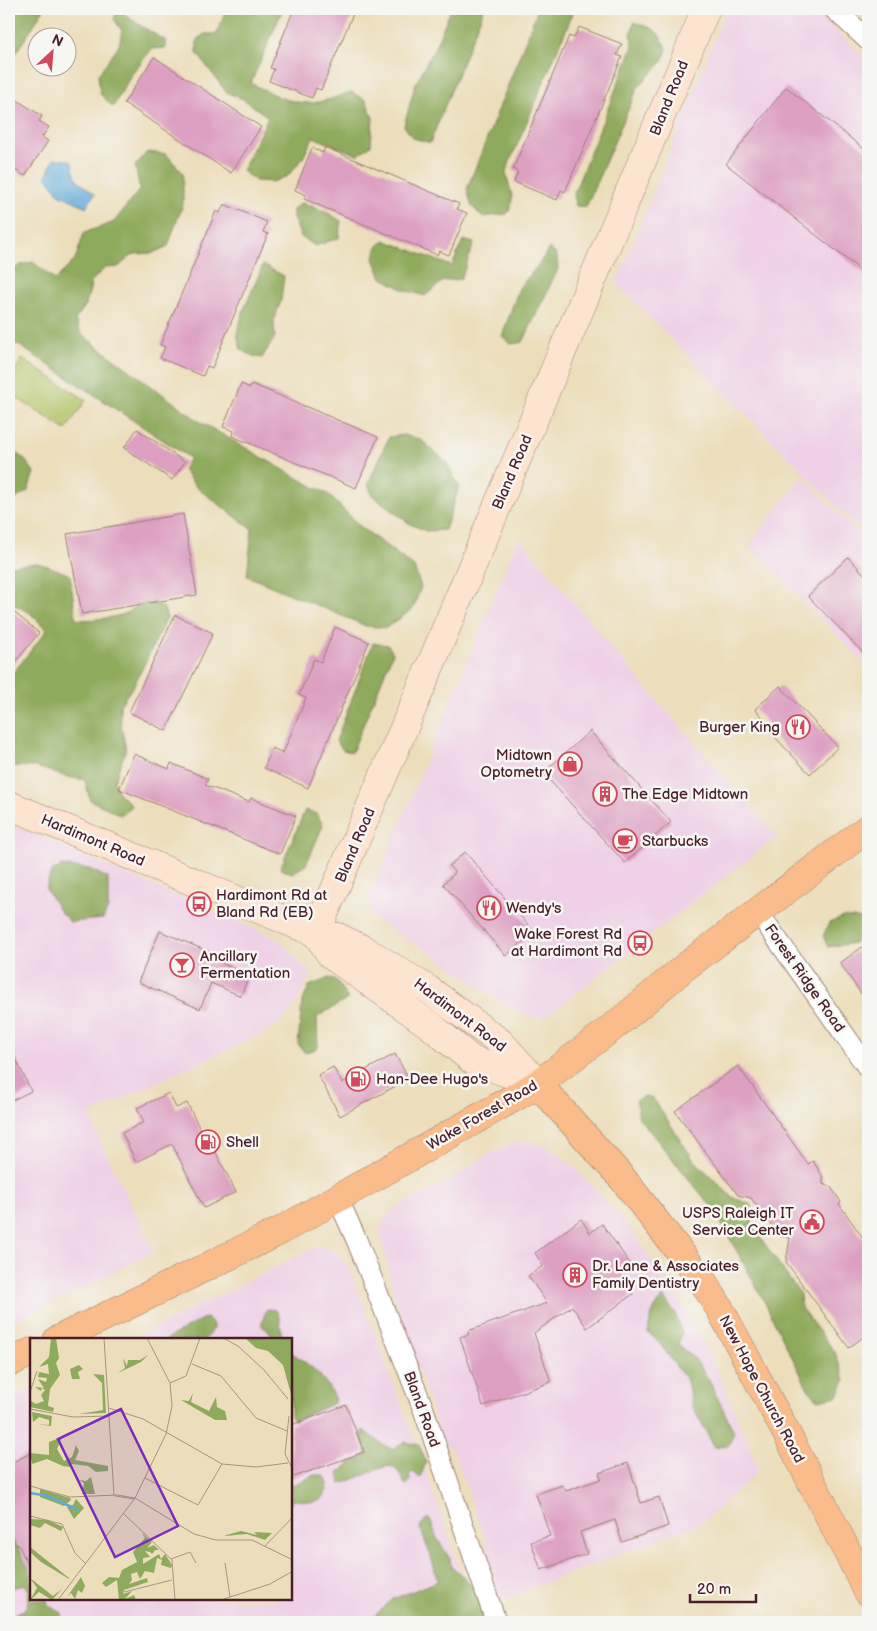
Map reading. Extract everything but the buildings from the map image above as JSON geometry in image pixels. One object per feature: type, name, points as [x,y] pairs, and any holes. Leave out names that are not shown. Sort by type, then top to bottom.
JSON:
[{"type":"main road","name":"Wake Forest Road","points":[[60,1338],[280,1231],[538,1084],[617,1024],[685,967],[868,828]]},
{"type":"main road","name":"New Hope Church Road","points":[[538,1084],[623,1178],[702,1280],[720,1309],[790,1440],[868,1592]]},
{"type":"main road","points":[[9,1363],[30,1352]]},
{"type":"street","points":[[834,9],[868,40]]},
{"type":"street","name":"Bland Road","points":[[316,933],[440,644],[701,10]]},
{"type":"street","name":"Hardimont Road","points":[[9,805],[316,933],[338,937],[363,949],[429,990],[500,1042],[538,1084]]},
{"type":"street","name":"Forest Ridge Road","points":[[758,912],[868,1068]]},
{"type":"street","name":"Bland Road","points":[[338,1199],[357,1241],[423,1408],[496,1622]]},
{"type":"shaded area","points":[[727,9],[814,9],[868,61],[868,538],[616,283]]},
{"type":"shaded area","points":[[802,477],[868,543],[868,667],[749,545]]},
{"type":"shaded area","points":[[519,537],[642,683],[777,837],[549,1014],[537,1018],[521,1013],[501,1001],[374,918],[370,909],[369,898]]},
{"type":"shaded area","points":[[9,824],[280,940],[311,974],[294,1006],[284,1019],[269,1030],[88,1115],[154,1252],[9,1324]]},
{"type":"shaded area","points":[[533,1142],[552,1149],[574,1167],[624,1220],[681,1302],[718,1372],[759,1470],[703,1522],[499,1601],[485,1539],[454,1453],[441,1438],[394,1293],[380,1226],[391,1210],[444,1184],[490,1153],[513,1143]]},
{"type":"shaded area","points":[[320,1245],[338,1254],[351,1273],[419,1451],[470,1600],[388,1622],[9,1622],[9,1399],[30,1388],[30,1601],[292,1601],[292,1338],[134,1338]]},
{"type":"green space","points":[[44,9],[32,28],[28,28],[28,34],[9,64],[9,10]]},
{"type":"green space","points":[[118,9],[166,41],[166,48],[152,49],[133,72],[113,107],[100,94],[98,75],[119,45],[122,31],[114,19]]},
{"type":"green space","points":[[226,9],[283,9],[251,83],[278,96],[301,103],[319,102],[351,92],[366,100],[373,118],[371,145],[358,155],[313,137],[303,158],[288,176],[272,182],[256,181],[242,171],[268,117],[243,99],[226,92],[197,53],[197,39],[205,34],[217,34]]},
{"type":"green space","points":[[451,9],[484,9],[430,143],[413,138],[404,126],[415,85],[435,47]]},
{"type":"green space","points":[[538,9],[568,9],[572,13],[506,171],[512,198],[510,209],[507,214],[482,217],[471,205],[467,189]]},
{"type":"green space","points":[[634,22],[655,31],[667,50],[662,62],[638,87],[586,207],[576,206],[574,193],[633,46],[631,35]]},
{"type":"green space","points":[[147,152],[166,154],[183,173],[183,204],[168,246],[153,253],[134,254],[118,267],[105,268],[92,281],[86,305],[75,320],[82,335],[199,421],[328,494],[360,526],[414,567],[421,587],[413,609],[386,628],[366,626],[247,576],[252,529],[196,487],[183,470],[190,458],[17,344],[9,348],[9,272],[21,265],[33,262],[55,280],[75,260],[84,233],[114,222],[140,189],[135,166]]},
{"type":"green space","points":[[304,203],[328,213],[341,221],[339,238],[315,246],[301,237],[293,218],[293,209],[299,204]]},
{"type":"green space","points":[[384,240],[452,266],[463,240],[474,243],[461,279],[443,281],[425,296],[404,290],[382,278],[374,259],[376,248]]},
{"type":"green space","points":[[549,248],[557,255],[558,269],[523,342],[511,344],[502,336],[519,288],[540,263]]},
{"type":"green space","points":[[263,265],[284,276],[281,301],[274,320],[275,337],[262,358],[241,350],[237,334],[244,309]]},
{"type":"green space","points":[[22,359],[86,400],[66,430],[9,393],[9,379]]},
{"type":"green space","points":[[403,435],[420,439],[446,462],[459,486],[445,530],[426,531],[410,524],[372,495],[368,484],[389,437]]},
{"type":"green space","points":[[9,450],[23,459],[34,472],[28,491],[9,503]]},
{"type":"green space","points":[[37,563],[70,575],[76,619],[117,616],[128,612],[148,599],[164,608],[167,618],[135,683],[120,705],[121,725],[126,750],[114,781],[119,794],[132,805],[121,815],[90,800],[85,780],[67,777],[36,767],[9,766],[9,678],[47,630],[29,612],[9,602],[9,566]]},
{"type":"green space","points":[[373,643],[388,645],[393,653],[352,752],[343,750],[336,741]]},
{"type":"green space","points":[[305,810],[317,814],[323,825],[306,865],[292,873],[280,869]]},
{"type":"green space","points":[[61,866],[89,869],[108,878],[108,908],[103,919],[70,922],[60,912],[46,889],[51,872]]},
{"type":"green space","points":[[868,915],[868,929],[854,943],[828,947],[823,936],[829,923],[844,917],[864,919]]},
{"type":"green space","points":[[329,978],[337,981],[348,999],[317,1017],[318,1048],[305,1053],[298,1044],[302,1003],[309,986]]},
{"type":"green space","points":[[644,1097],[653,1098],[693,1159],[732,1197],[752,1205],[752,1226],[800,1294],[801,1308],[835,1352],[845,1380],[838,1396],[818,1400],[808,1389],[761,1295],[714,1210],[639,1118],[636,1100]]},
{"type":"green space","points":[[663,1297],[675,1313],[682,1333],[678,1345],[696,1360],[710,1382],[734,1432],[729,1445],[715,1448],[692,1406],[687,1381],[657,1340],[648,1333],[652,1314],[656,1305]]},
{"type":"green space","points":[[267,1309],[276,1310],[280,1320],[282,1338],[272,1338],[270,1332],[262,1326]]},
{"type":"green space","points":[[207,1318],[213,1327],[206,1338],[169,1338]]},
{"type":"green space","points":[[292,1353],[317,1372],[335,1399],[334,1403],[294,1421],[292,1418]]},
{"type":"green space","points":[[363,1430],[392,1449],[406,1442],[419,1445],[426,1462],[420,1478],[413,1472],[409,1474],[410,1480],[407,1485],[396,1470],[387,1466],[341,1484],[339,1473],[349,1463],[367,1454],[361,1435]]},
{"type":"green space","points":[[314,1475],[323,1475],[328,1483],[324,1495],[321,1499],[314,1502],[294,1500],[292,1503],[292,1486]]},
{"type":"green space","points":[[426,1519],[430,1519],[437,1538],[450,1559],[451,1566],[470,1585],[482,1605],[489,1622],[342,1622],[348,1620],[370,1620],[393,1599],[438,1581],[420,1527]]},
{"type":"green space","points":[[9,1531],[30,1571],[30,1601],[47,1601],[48,1605],[62,1613],[63,1622],[9,1622],[9,1617],[27,1608],[29,1591],[25,1584],[9,1589]]},
{"type":"water","points":[[54,159],[71,161],[78,180],[95,194],[86,207],[59,194],[46,176]]},
{"type":"place","name":"Burger King","points":[[798,727]]},
{"type":"place","name":"Midtown Optometry","points":[[570,764]]},
{"type":"place","name":"The Edge Midtown","points":[[605,794]]},
{"type":"place","name":"Starbucks","points":[[625,841]]},
{"type":"place","name":"Hardimont Rd at Bland Rd (EB)","points":[[199,904]]},
{"type":"place","name":"Wendy's","points":[[489,908]]},
{"type":"place","name":"Wake Forest Rd at Hardimont Rd","points":[[640,943]]},
{"type":"place","name":"Ancillary Fermentation","points":[[182,965]]},
{"type":"place","name":"Han-Dee Hugo's","points":[[358,1079]]},
{"type":"place","name":"Shell","points":[[208,1142]]},
{"type":"place","name":"USPS Raleigh IT Service Center","points":[[812,1222]]},
{"type":"place","name":"Dr. Lane & Associates Family Dentistry","points":[[575,1275]]}]
